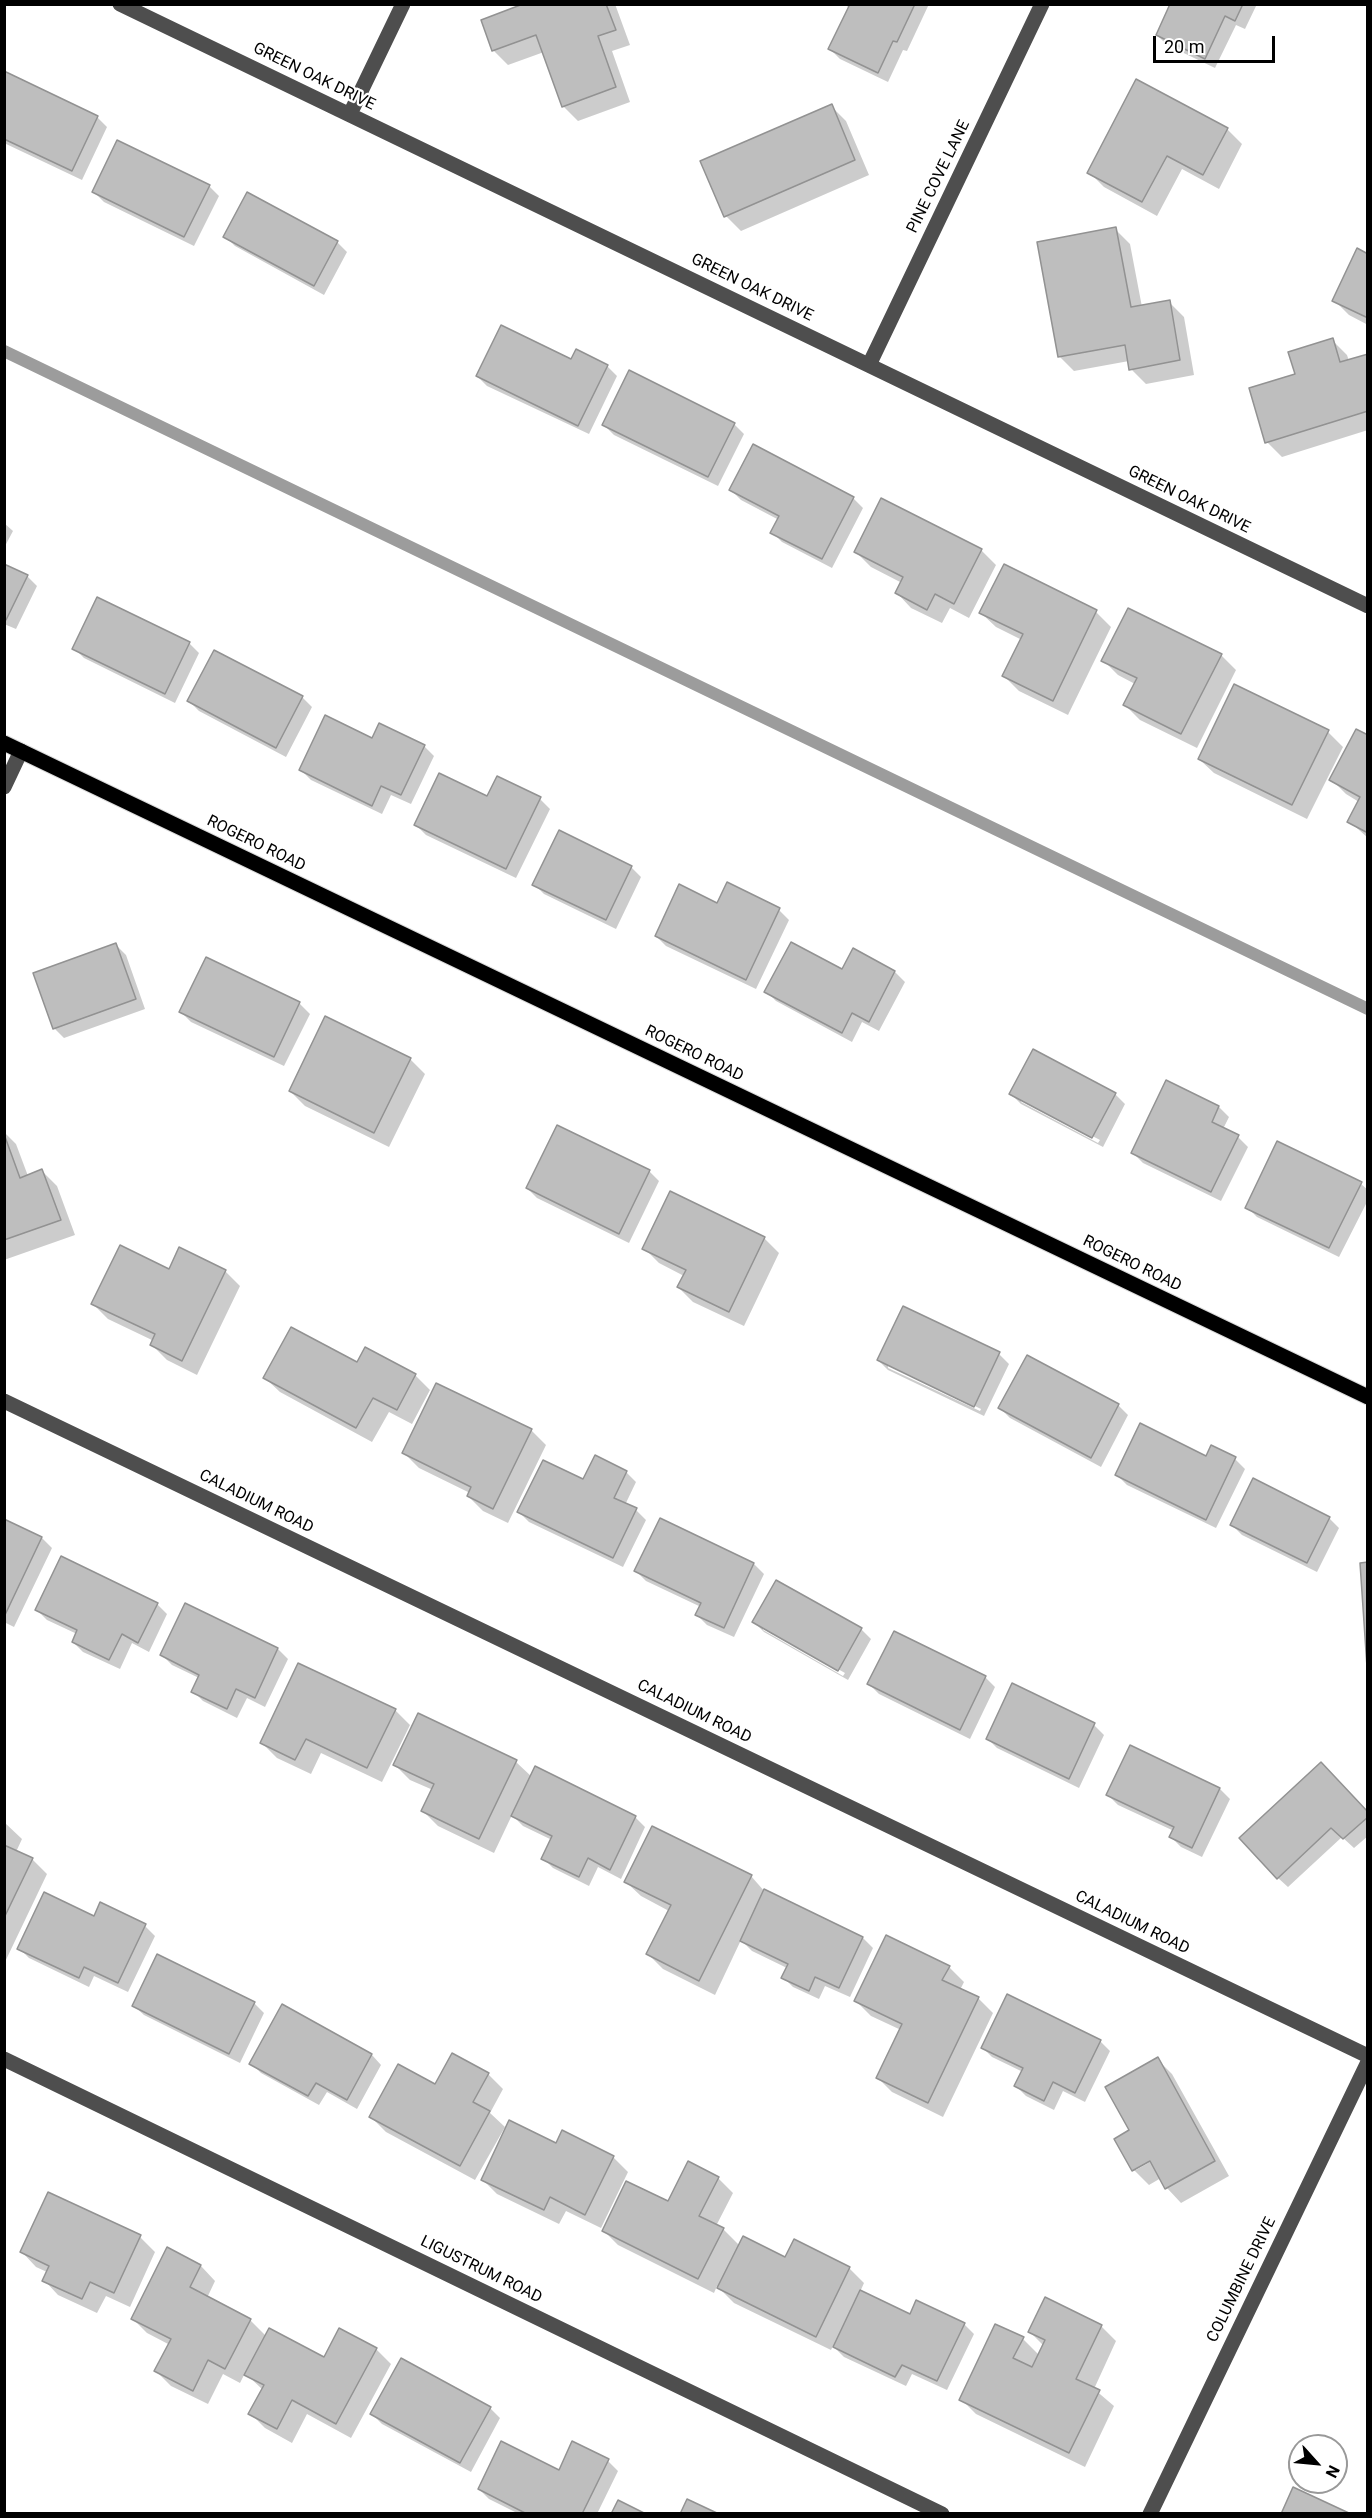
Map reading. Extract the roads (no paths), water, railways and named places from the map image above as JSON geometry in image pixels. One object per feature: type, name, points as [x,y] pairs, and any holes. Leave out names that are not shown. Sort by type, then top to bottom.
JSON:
[{"type":"main road","name":"ROGERO ROAD","points":[[4,743],[1368,1397]]},
{"type":"street","name":"GREEN OAK DRIVE","points":[[120,4],[1368,606]]},
{"type":"street","points":[[350,114],[403,4]]},
{"type":"street","name":"PINE COVE LANE","points":[[869,365],[1042,4]]},
{"type":"street","points":[[4,787],[21,751]]},
{"type":"street","name":"CALADIUM ROAD","points":[[4,1401],[1368,2056]]},
{"type":"street","name":"LIGUSTRUM ROAD","points":[[4,2059],[942,2514]]},
{"type":"street","name":"COLUMBINE DRIVE","points":[[1150,2514],[1368,2062]]},
{"type":"waterway","points":[[4,351],[1368,1009]]}]
